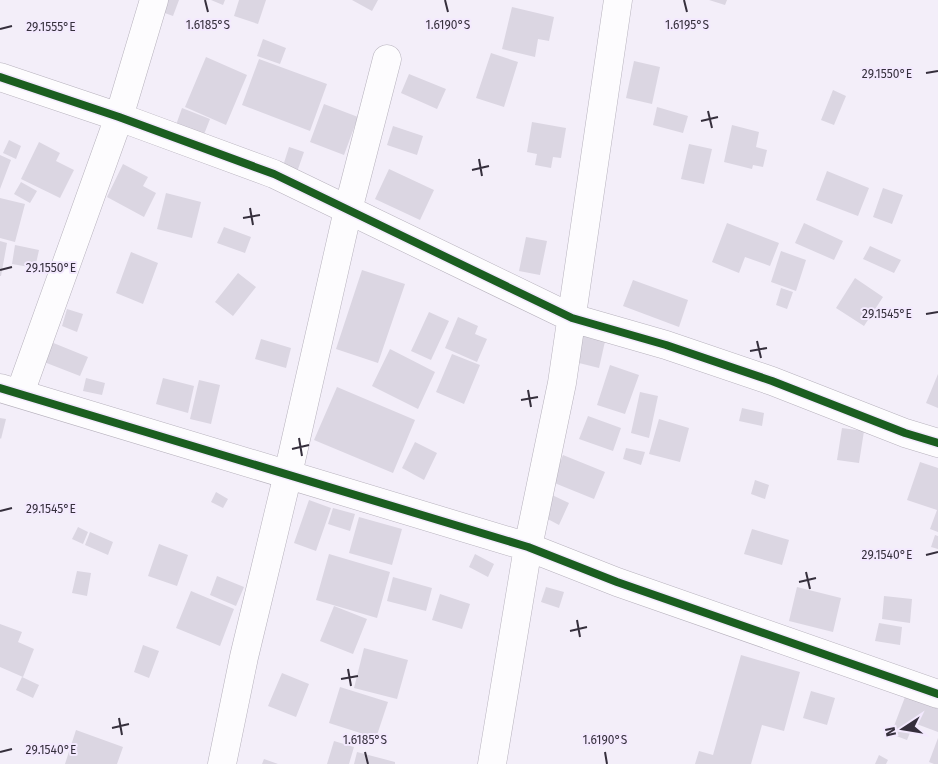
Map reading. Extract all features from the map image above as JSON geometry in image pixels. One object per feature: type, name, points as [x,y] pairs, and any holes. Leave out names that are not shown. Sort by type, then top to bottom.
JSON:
[{"type":"street","points":[[154,0],[119,117],[10,391],[528,547],[626,586],[938,694]]},
{"type":"street","points":[[492,764],[528,547],[562,383],[618,0]]},
{"type":"street","points":[[222,764],[244,656],[288,474],[348,210],[387,59]]},
{"type":"street","points":[[0,77],[119,117],[274,174],[572,318],[666,345],[772,382],[905,433],[938,443]]},
{"type":"building","points":[[163,0],[179,0],[173,16],[159,11]]},
{"type":"building","points":[[211,0],[225,0],[223,5]]},
{"type":"building","points":[[239,0],[266,0],[258,24],[234,16]]},
{"type":"building","points":[[352,0],[378,0],[372,11]]},
{"type":"building","points":[[709,0],[727,0],[725,5]]},
{"type":"building","points":[[512,7],[554,17],[549,41],[538,39],[535,57],[502,49]]},
{"type":"building","points":[[263,39],[286,48],[280,64],[257,56]]},
{"type":"building","points":[[491,53],[518,62],[504,107],[476,98]]},
{"type":"building","points":[[206,57],[247,75],[226,125],[185,107]]},
{"type":"building","points":[[259,59],[327,84],[310,131],[242,105]]},
{"type":"building","points":[[634,61],[660,67],[652,104],[626,98]]},
{"type":"building","points":[[409,74],[446,89],[437,109],[401,93]]},
{"type":"building","points":[[833,90],[846,96],[834,125],[821,120]]},
{"type":"building","points":[[324,104],[358,117],[344,155],[310,142]]},
{"type":"building","points":[[657,107],[688,116],[683,133],[653,125]]},
{"type":"building","points":[[182,108],[210,119],[203,137],[176,125]]},
{"type":"building","points":[[532,122],[566,128],[561,158],[553,157],[551,168],[535,165],[537,154],[527,152]]},
{"type":"building","points":[[732,125],[759,132],[756,147],[767,150],[763,167],[753,165],[752,169],[724,162]]},
{"type":"building","points":[[393,126],[423,136],[417,155],[387,145]]},
{"type":"building","points":[[9,140],[21,146],[16,159],[3,153]]},
{"type":"building","points":[[39,142],[60,153],[56,161],[74,170],[60,198],[21,179]]},
{"type":"building","points":[[689,144],[712,149],[704,184],[681,179]]},
{"type":"building","points":[[289,147],[304,152],[297,172],[283,166]]},
{"type":"building","points":[[0,155],[11,160],[0,189]]},
{"type":"building","points":[[123,164],[148,177],[143,186],[156,193],[144,217],[107,197]]},
{"type":"building","points":[[389,169],[434,190],[420,220],[375,199]]},
{"type":"building","points":[[827,171],[869,188],[858,216],[816,200]]},
{"type":"building","points":[[21,182],[37,191],[30,203],[14,194]]},
{"type":"building","points":[[883,188],[903,195],[892,224],[873,217]]},
{"type":"building","points":[[166,193],[201,202],[192,238],[157,229]]},
{"type":"building","points":[[0,198],[25,204],[15,242],[0,238]]},
{"type":"building","points":[[727,223],[779,243],[770,266],[745,257],[739,273],[712,262]]},
{"type":"building","points":[[804,223],[843,241],[834,260],[795,243]]},
{"type":"building","points":[[224,227],[251,237],[245,253],[217,243]]},
{"type":"building","points":[[526,237],[547,241],[540,275],[519,271]]},
{"type":"building","points":[[0,241],[7,243],[1,276],[0,276]]},
{"type":"building","points":[[15,245],[39,250],[35,268],[12,264]]},
{"type":"building","points":[[870,246],[901,260],[894,273],[863,259]]},
{"type":"building","points":[[781,251],[806,260],[796,291],[771,282]]},
{"type":"building","points":[[131,252],[158,263],[143,304],[116,293]]},
{"type":"building","points":[[362,270],[405,284],[378,363],[336,349]]},
{"type":"building","points":[[238,273],[256,287],[233,316],[215,302]]},
{"type":"building","points":[[855,278],[883,297],[864,326],[836,308]]},
{"type":"building","points":[[633,280],[688,300],[679,327],[623,306]]},
{"type":"building","points":[[781,288],[793,292],[787,309],[776,305]]},
{"type":"building","points":[[67,309],[83,314],[77,332],[62,326]]},
{"type":"building","points":[[429,312],[449,321],[431,360],[411,351]]},
{"type":"building","points":[[458,317],[478,326],[475,334],[487,339],[477,362],[445,348]]},
{"type":"building","points":[[582,331],[606,337],[599,368],[575,362]]},
{"type":"building","points":[[261,339],[291,348],[286,368],[255,359]]},
{"type":"building","points":[[51,342],[88,357],[80,376],[44,362]]},
{"type":"building","points":[[390,349],[435,372],[418,409],[372,386]]},
{"type":"building","points":[[452,354],[480,365],[464,404],[436,392]]},
{"type":"building","points":[[610,365],[639,375],[625,414],[597,405]]},
{"type":"building","points":[[938,374],[938,408],[926,403]]},
{"type":"building","points":[[86,378],[105,383],[102,395],[83,391]]},
{"type":"building","points":[[163,378],[194,386],[188,413],[156,404]]},
{"type":"building","points":[[199,380],[220,385],[211,424],[190,419]]},
{"type":"building","points":[[337,387],[415,420],[393,473],[314,440]]},
{"type":"building","points":[[640,392],[658,396],[649,438],[631,433]]},
{"type":"building","points":[[742,408],[764,413],[762,426],[739,421]]},
{"type":"building","points":[[588,416],[621,428],[613,451],[579,439]]},
{"type":"building","points":[[0,418],[6,419],[1,439],[0,438]]},
{"type":"building","points":[[659,419],[689,428],[680,462],[649,454]]},
{"type":"building","points":[[842,428],[864,431],[859,463],[837,460]]},
{"type":"building","points":[[415,442],[437,453],[424,480],[402,468]]},
{"type":"building","points":[[626,448],[645,452],[641,465],[623,459]]},
{"type":"building","points":[[563,455],[605,472],[594,499],[552,482]]},
{"type":"building","points":[[920,462],[938,468],[938,532],[930,529],[937,510],[907,500]]},
{"type":"building","points":[[755,480],[769,485],[765,499],[751,494]]},
{"type":"building","points":[[216,492],[228,499],[223,508],[211,502]]},
{"type":"building","points":[[552,495],[569,503],[559,525],[542,516]]},
{"type":"building","points":[[309,500],[331,508],[316,551],[294,543]]},
{"type":"building","points":[[333,508],[355,514],[350,531],[328,524]]},
{"type":"building","points":[[359,517],[402,529],[392,565],[349,553]]},
{"type":"building","points":[[78,527],[88,532],[83,544],[72,539]]},
{"type":"building","points":[[752,529],[789,540],[782,565],[744,554]]},
{"type":"building","points":[[90,532],[113,542],[108,555],[85,545]]},
{"type":"building","points":[[935,535],[938,536],[938,549],[931,547]]},
{"type":"building","points":[[159,544],[188,555],[177,586],[148,576]]},
{"type":"building","points":[[329,554],[390,572],[377,618],[316,600]]},
{"type":"building","points":[[475,554],[494,564],[488,577],[469,567]]},
{"type":"building","points":[[77,571],[91,573],[87,596],[72,593]]},
{"type":"building","points":[[217,576],[244,587],[236,606],[210,595]]},
{"type":"building","points":[[393,577],[432,588],[426,611],[387,601]]},
{"type":"building","points":[[546,587],[564,592],[559,608],[541,602]]},
{"type":"building","points":[[797,587],[841,598],[833,632],[789,621]]},
{"type":"building","points":[[191,591],[234,609],[220,646],[176,628]]},
{"type":"building","points":[[440,594],[470,604],[462,629],[432,620]]},
{"type":"building","points":[[884,596],[912,599],[910,623],[882,619]]},
{"type":"building","points":[[334,606],[367,619],[353,654],[320,641]]},
{"type":"building","points":[[879,623],[902,627],[900,645],[875,641]]},
{"type":"building","points":[[0,624],[22,632],[18,642],[34,649],[23,677],[0,667]]},
{"type":"building","points":[[143,645],[159,651],[149,678],[134,672]]},
{"type":"building","points":[[364,648],[408,660],[397,699],[354,688]]},
{"type":"building","points":[[741,655],[800,672],[784,731],[762,725],[751,764],[695,764],[699,751],[713,755]]},
{"type":"building","points":[[282,673],[309,684],[296,717],[268,706]]},
{"type":"building","points":[[22,677],[39,685],[33,698],[16,690]]},
{"type":"building","points":[[340,687],[388,702],[376,738],[329,723]]},
{"type":"building","points":[[811,691],[835,698],[827,725],[803,718]]},
{"type":"building","points":[[905,697],[938,709],[938,732],[914,723],[907,740],[891,734]]},
{"type":"building","points":[[76,730],[123,747],[117,764],[65,764]]},
{"type":"building","points":[[938,738],[938,764],[934,764],[929,762]]},
{"type":"building","points":[[334,741],[354,747],[349,764],[327,764]]},
{"type":"building","points":[[357,752],[395,762],[395,764],[354,764]]},
{"type":"building","points":[[879,755],[888,760],[886,764],[875,764]]},
{"type":"building","points":[[264,759],[278,764],[262,764]]},
{"type":"cycle path","points":[[0,77],[119,117],[274,174],[572,318],[666,345],[772,381],[905,433],[938,443]]},
{"type":"cycle path","points":[[0,388],[528,547],[617,582],[938,694]]}]
